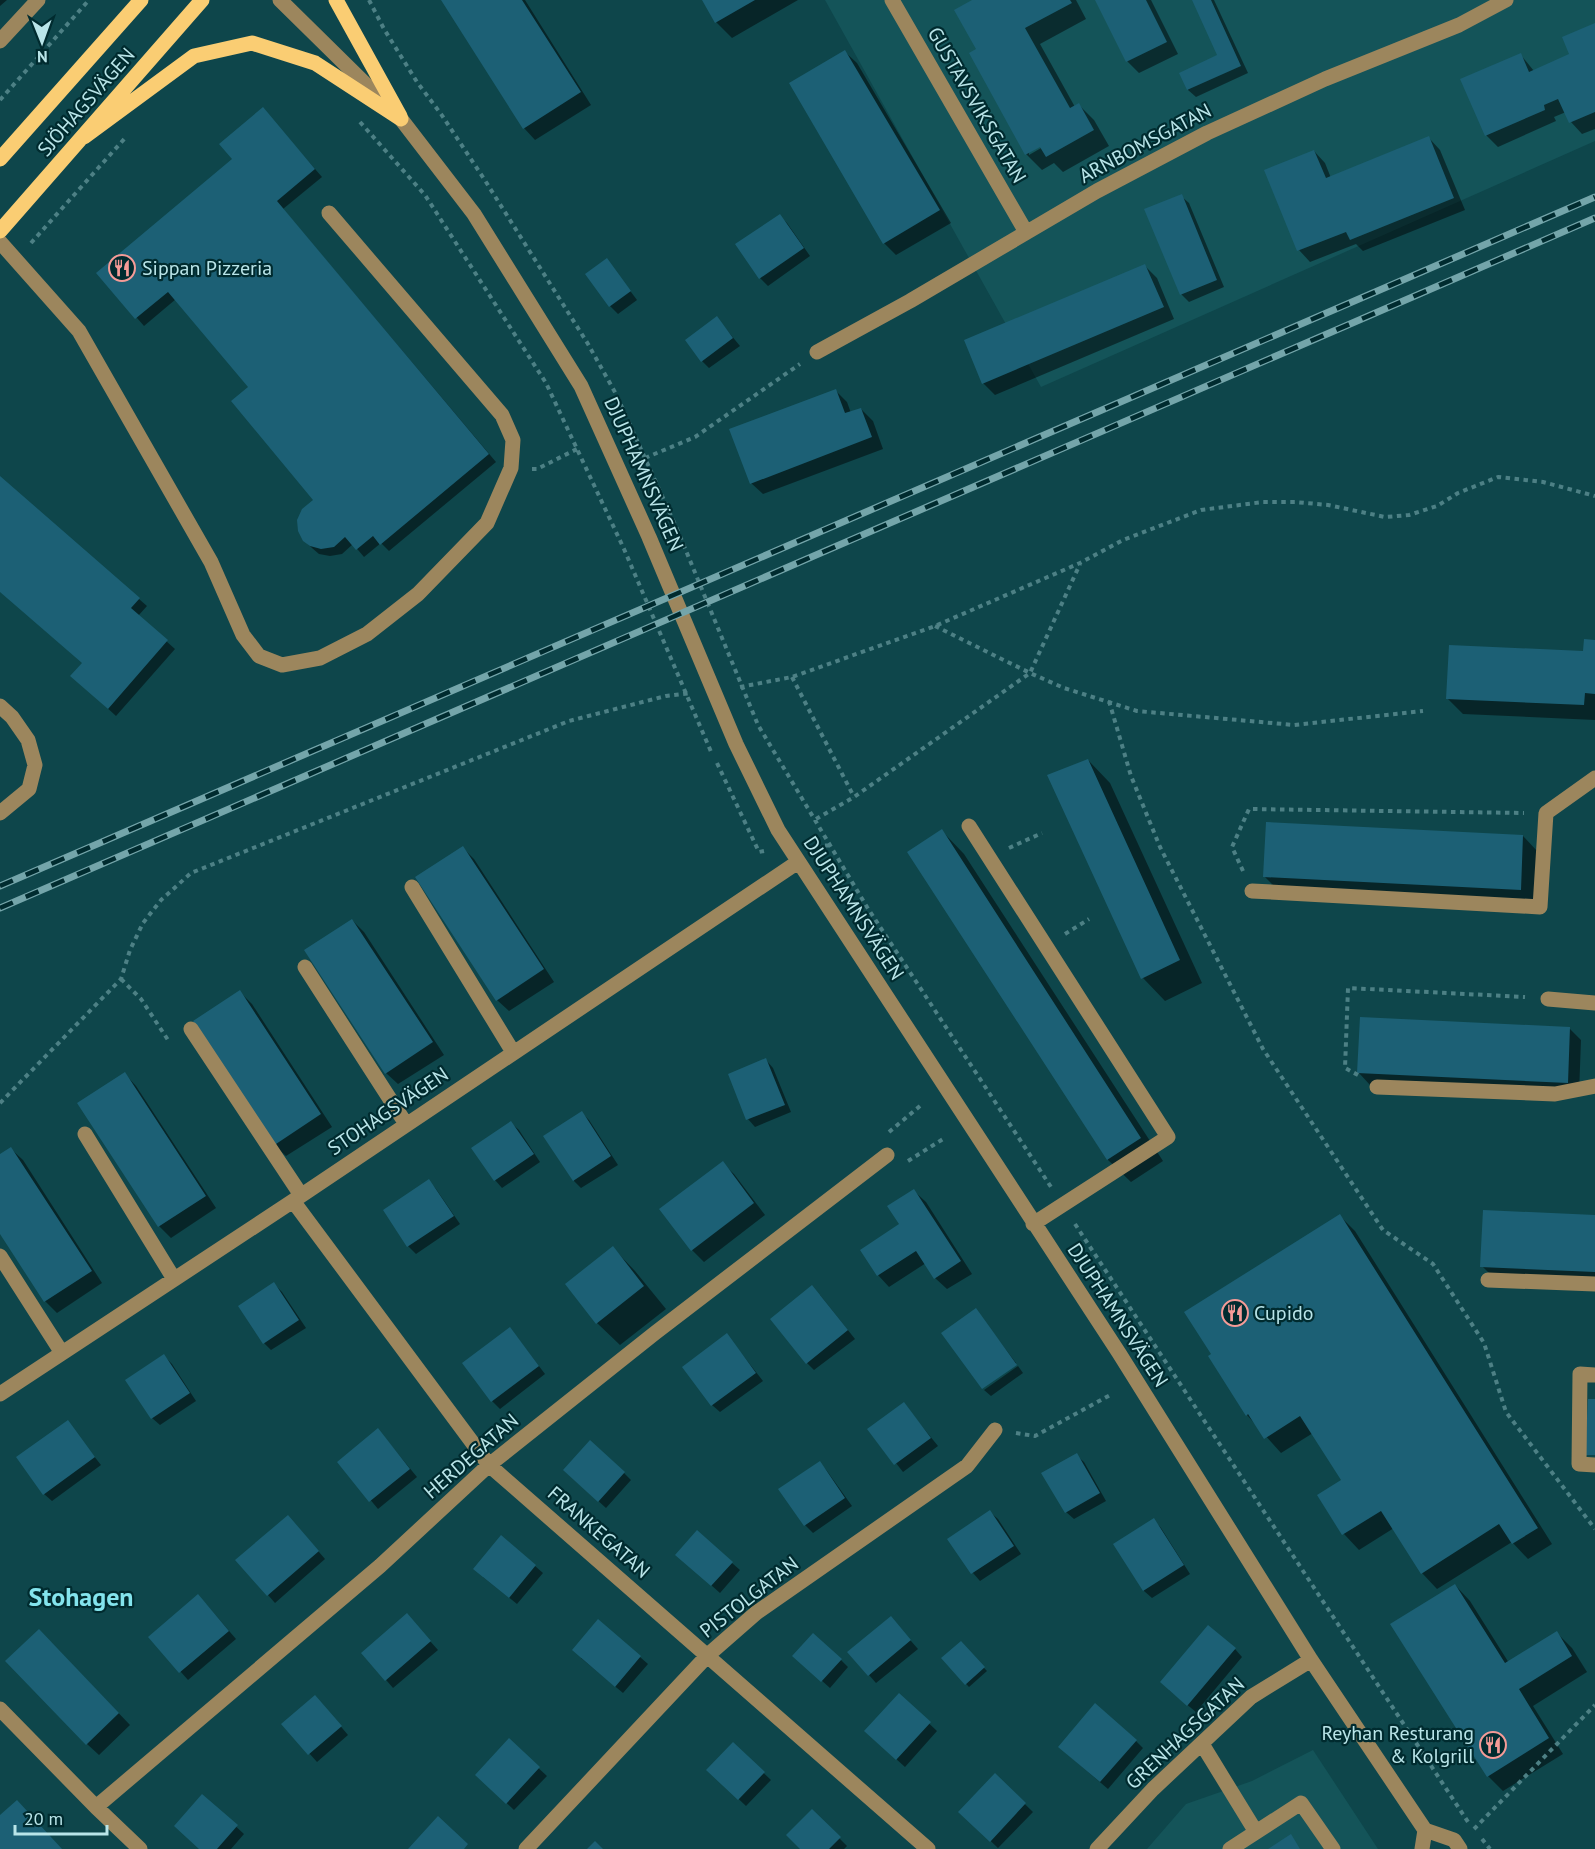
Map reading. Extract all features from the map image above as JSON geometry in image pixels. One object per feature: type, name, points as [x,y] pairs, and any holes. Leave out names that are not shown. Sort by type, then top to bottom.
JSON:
[{"type":"main road","name":"SJÖHAGSVÄGEN","points":[[0,159],[141,0]]},
{"type":"main road","name":"SJÖHAGSVÄGEN","points":[[0,231],[202,0]]},
{"type":"main road","points":[[336,0],[401,119]]},
{"type":"main road","points":[[84,136],[194,56],[252,43],[315,63],[401,119]]},
{"type":"street","points":[[0,41],[38,0]]},
{"type":"street","name":"DJUPHAMNSVÄGEN","points":[[280,0],[401,119],[474,214],[581,386],[650,537],[736,744],[778,830],[1119,1353],[1311,1660],[1425,1830]]},
{"type":"street","name":"GUSTAVSVIKSGATAN","points":[[892,0],[1026,232]]},
{"type":"street","name":"ARNBOMSGATAN","points":[[817,352],[910,301],[1097,191],[1207,133],[1325,79],[1459,25],[1506,0]]},
{"type":"street","points":[[0,242],[80,331],[211,562],[243,635],[260,656],[282,665],[320,658],[367,634],[418,594],[488,523],[511,468],[513,440],[502,415],[329,213]]},
{"type":"street","points":[[0,706],[12,717],[28,740],[35,765],[29,789],[0,813]]},
{"type":"street","points":[[1252,891],[1540,907],[1546,813],[1595,778]]},
{"type":"street","points":[[969,826],[1168,1137],[1033,1224]]},
{"type":"street","name":"STOHAGSVÄGEN","points":[[0,1394],[798,862]]},
{"type":"street","points":[[412,887],[513,1052]]},
{"type":"street","points":[[305,967],[406,1124]]},
{"type":"street","points":[[1548,999],[1595,1003]]},
{"type":"street","name":"FRANKEGATAN","points":[[191,1029],[297,1198],[489,1465],[928,1849]]},
{"type":"street","points":[[1377,1087],[1556,1094],[1595,1086]]},
{"type":"street","points":[[86,1134],[174,1279]]},
{"type":"street","name":"HERDEGATAN","points":[[96,1807],[380,1566],[489,1465],[655,1333],[887,1155]]},
{"type":"street","points":[[0,1256],[62,1353]]},
{"type":"street","points":[[1488,1280],[1595,1284]]},
{"type":"street","points":[[1595,1375],[1580,1374],[1579,1464],[1595,1465]]},
{"type":"street","name":"PISTOLGATAN","points":[[526,1849],[708,1655],[756,1613],[967,1466],[995,1430]]},
{"type":"street","name":"GRENHAGSGATAN","points":[[1097,1849],[1153,1789],[1251,1697],[1311,1660]]},
{"type":"street","points":[[0,1709],[140,1849]]},
{"type":"street","points":[[1202,1744],[1256,1832]]},
{"type":"street","points":[[1230,1849],[1302,1803],[1333,1849]]},
{"type":"street","points":[[1422,1849],[1425,1830],[1454,1840],[1460,1849]]},
{"type":"path","points":[[0,100],[88,0]]},
{"type":"path","points":[[358,119],[425,195],[546,383],[624,549],[706,741],[759,852]]},
{"type":"path","points":[[15,260],[132,130]]},
{"type":"path","points":[[645,459],[695,437],[817,352]]},
{"type":"path","points":[[537,470],[577,449]]},
{"type":"path","points":[[736,688],[792,677],[935,626],[1080,564],[1123,540],[1201,510],[1263,502],[1296,502],[1328,505],[1385,517],[1409,515],[1437,506],[1458,493],[1498,477],[1543,482],[1595,495]]},
{"type":"path","points":[[677,529],[758,725],[867,907],[1473,1829],[1595,1705]]},
{"type":"path","points":[[816,819],[854,797],[1030,673],[1080,564]]},
{"type":"path","points":[[935,626],[1030,673],[1064,687],[1137,711],[1294,725],[1423,711]]},
{"type":"path","points":[[792,677],[854,797]]},
{"type":"path","points":[[0,1103],[121,979],[130,950],[143,923],[161,900],[191,873],[569,721],[666,696],[701,692]]},
{"type":"path","points":[[1109,701],[1131,776],[1160,847],[1263,1049],[1383,1230],[1434,1264],[1485,1343],[1506,1412],[1595,1529]]},
{"type":"path","points":[[1252,891],[1232,847],[1249,808],[1546,813]]},
{"type":"path","points":[[989,857],[1042,833]]},
{"type":"path","points":[[1377,1087],[1346,1068],[1348,988],[1548,999]]},
{"type":"path","points":[[920,1106],[879,1140],[887,1155],[902,1165],[943,1138]]},
{"type":"path","points":[[995,1430],[1035,1436],[1112,1394]]},
{"type":"shaded area","points":[[825,0],[1595,0],[1595,141],[1041,387]]},
{"type":"shaded area","points":[[1313,1750],[1378,1849],[1147,1849],[1186,1804],[1252,1781]]},
{"type":"building","points":[[441,0],[522,0],[581,92],[523,129]]},
{"type":"building","points":[[702,0],[755,0],[715,23]]},
{"type":"building","points":[[972,0],[1070,0],[1072,3],[1025,28],[1070,108],[1079,103],[1094,130],[1046,157],[1040,147],[1025,155],[969,53],[976,49],[954,10]]},
{"type":"building","points":[[1095,0],[1146,0],[1167,42],[1126,62]]},
{"type":"building","points":[[1192,0],[1211,0],[1241,66],[1187,90],[1179,73],[1217,55]]},
{"type":"building","points":[[1595,23],[1595,112],[1569,123],[1558,99],[1544,105],[1545,110],[1485,136],[1460,79],[1521,53],[1529,72],[1569,54],[1562,37]]},
{"type":"building","points":[[845,50],[940,210],[883,244],[789,83]]},
{"type":"building","points":[[263,107],[315,169],[277,201],[489,454],[380,545],[373,536],[356,550],[345,537],[334,547],[321,549],[303,541],[298,531],[297,520],[302,509],[313,500],[231,401],[248,387],[168,292],[135,319],[96,273],[232,159],[219,144]]},
{"type":"building","points":[[1429,136],[1454,198],[1350,240],[1346,232],[1297,251],[1264,170],[1314,150],[1326,178]]},
{"type":"building","points":[[1182,194],[1217,280],[1180,295],[1144,209]]},
{"type":"building","points":[[780,214],[804,248],[759,279],[735,244]]},
{"type":"building","points":[[607,258],[631,291],[609,307],[585,274]]},
{"type":"building","points":[[1145,264],[1164,307],[982,384],[964,340]]},
{"type":"building","points":[[717,316],[733,338],[701,362],[685,340]]},
{"type":"building","points":[[836,389],[845,413],[861,408],[872,437],[750,484],[729,429]]},
{"type":"building","points":[[0,476],[140,598],[131,608],[168,640],[108,709],[70,676],[82,663],[0,592]]},
{"type":"building","points":[[1584,639],[1595,640],[1595,694],[1585,693],[1584,705],[1446,699],[1449,645],[1583,651]]},
{"type":"building","points":[[1088,759],[1180,960],[1141,979],[1047,775]]},
{"type":"building","points":[[1266,822],[1523,835],[1521,890],[1263,877]]},
{"type":"building","points":[[942,829],[1141,1138],[1107,1160],[907,852]]},
{"type":"building","points":[[463,846],[544,969],[496,1001],[415,877]]},
{"type":"building","points":[[352,919],[433,1042],[385,1074],[304,950]]},
{"type":"building","points":[[240,990],[321,1114],[273,1146],[193,1021]]},
{"type":"building","points":[[1360,1017],[1570,1027],[1568,1083],[1357,1073]]},
{"type":"building","points":[[766,1058],[785,1105],[746,1120],[728,1074]]},
{"type":"building","points":[[125,1072],[206,1196],[158,1227],[77,1103]]},
{"type":"building","points":[[582,1111],[611,1156],[573,1181],[543,1136]]},
{"type":"building","points":[[511,1121],[534,1154],[494,1181],[471,1148]]},
{"type":"building","points":[[11,1147],[92,1271],[44,1302],[0,1234],[0,1154]]},
{"type":"building","points":[[723,1161],[754,1203],[691,1251],[659,1209]]},
{"type":"building","points":[[429,1179],[454,1216],[407,1247],[383,1210]]},
{"type":"building","points":[[914,1189],[961,1261],[934,1279],[916,1251],[877,1276],[860,1250],[899,1224],[887,1206]]},
{"type":"building","points":[[1483,1210],[1595,1215],[1595,1272],[1480,1267]]},
{"type":"building","points":[[1340,1214],[1538,1528],[1512,1544],[1499,1524],[1421,1574],[1381,1511],[1342,1535],[1317,1495],[1341,1480],[1300,1416],[1264,1439],[1248,1414],[1246,1416],[1208,1356],[1211,1354],[1184,1312]]},
{"type":"building","points":[[613,1246],[644,1286],[596,1324],[565,1284]]},
{"type":"building","points":[[274,1282],[299,1320],[263,1344],[238,1306]]},
{"type":"building","points":[[812,1285],[848,1330],[806,1364],[770,1319]]},
{"type":"building","points":[[976,1308],[1017,1365],[982,1389],[941,1333]]},
{"type":"building","points":[[510,1327],[539,1366],[491,1402],[462,1363]]},
{"type":"building","points":[[727,1333],[756,1373],[711,1406],[682,1367]]},
{"type":"building","points":[[164,1354],[190,1393],[151,1419],[125,1380]]},
{"type":"building","points":[[1588,1399],[1595,1399],[1595,1455],[1585,1455]]},
{"type":"building","points":[[904,1402],[931,1438],[894,1465],[867,1429]]},
{"type":"building","points":[[68,1420],[95,1457],[43,1495],[16,1457]]},
{"type":"building","points":[[378,1428],[410,1469],[369,1502],[337,1462]]},
{"type":"building","points":[[590,1440],[625,1472],[598,1502],[563,1470]]},
{"type":"building","points":[[1077,1453],[1100,1493],[1065,1513],[1041,1473]]},
{"type":"building","points":[[820,1461],[845,1498],[804,1526],[778,1489]]},
{"type":"building","points":[[990,1510],[1014,1546],[971,1574],[947,1539]]},
{"type":"building","points":[[288,1515],[319,1551],[267,1596],[235,1560]]},
{"type":"building","points":[[1154,1518],[1184,1565],[1143,1591],[1113,1544]]},
{"type":"building","points":[[697,1530],[733,1562],[711,1586],[675,1555]]},
{"type":"building","points":[[501,1535],[536,1565],[509,1598],[473,1569]]},
{"type":"building","points":[[1455,1584],[1505,1663],[1557,1631],[1572,1656],[1519,1689],[1549,1738],[1487,1777],[1390,1624]]},
{"type":"building","points":[[198,1594],[229,1631],[179,1673],[148,1637]]},
{"type":"building","points":[[407,1613],[431,1641],[385,1681],[361,1653]]},
{"type":"building","points":[[891,1616],[911,1640],[868,1676],[847,1652]]},
{"type":"building","points":[[598,1619],[641,1656],[615,1687],[572,1650]]},
{"type":"building","points":[[1208,1625],[1236,1648],[1187,1706],[1160,1682]]},
{"type":"building","points":[[39,1629],[119,1713],[86,1745],[5,1661]]},
{"type":"building","points":[[813,1633],[842,1659],[821,1682],[792,1656]]},
{"type":"building","points":[[961,1641],[985,1667],[965,1685],[941,1658]]},
{"type":"building","points":[[899,1693],[931,1722],[896,1760],[864,1731]]},
{"type":"building","points":[[315,1695],[342,1726],[308,1755],[281,1724]]},
{"type":"building","points":[[1095,1703],[1137,1740],[1100,1782],[1058,1747]]},
{"type":"building","points":[[509,1738],[540,1767],[506,1804],[475,1775]]},
{"type":"building","points":[[733,1742],[765,1772],[738,1800],[706,1770]]},
{"type":"building","points":[[995,1773],[1026,1803],[990,1842],[958,1812]]},
{"type":"building","points":[[202,1794],[238,1825],[217,1849],[199,1849],[174,1826]]},
{"type":"building","points":[[17,1800],[62,1849],[0,1849],[0,1815]]},
{"type":"building","points":[[812,1809],[841,1837],[829,1849],[800,1849],[786,1835]]},
{"type":"building","points":[[438,1816],[468,1844],[464,1849],[408,1849]]},
{"type":"building","points":[[1291,1834],[1300,1849],[1268,1849]]},
{"type":"building","points":[[595,1841],[603,1849],[587,1849]]},
{"type":"railway","points":[[0,886],[1595,197]]},
{"type":"railway","points":[[0,908],[1595,218]]},
{"type":"place","name":"Sippan Pizzeria","points":[[122,268]]},
{"type":"place","name":"Cupido","points":[[1235,1313]]},
{"type":"place","name":"Reyhan Resturang & Kolgrill","points":[[1493,1745]]},
{"type":"district","name":"Stohagen","points":[[81,1596]]}]
